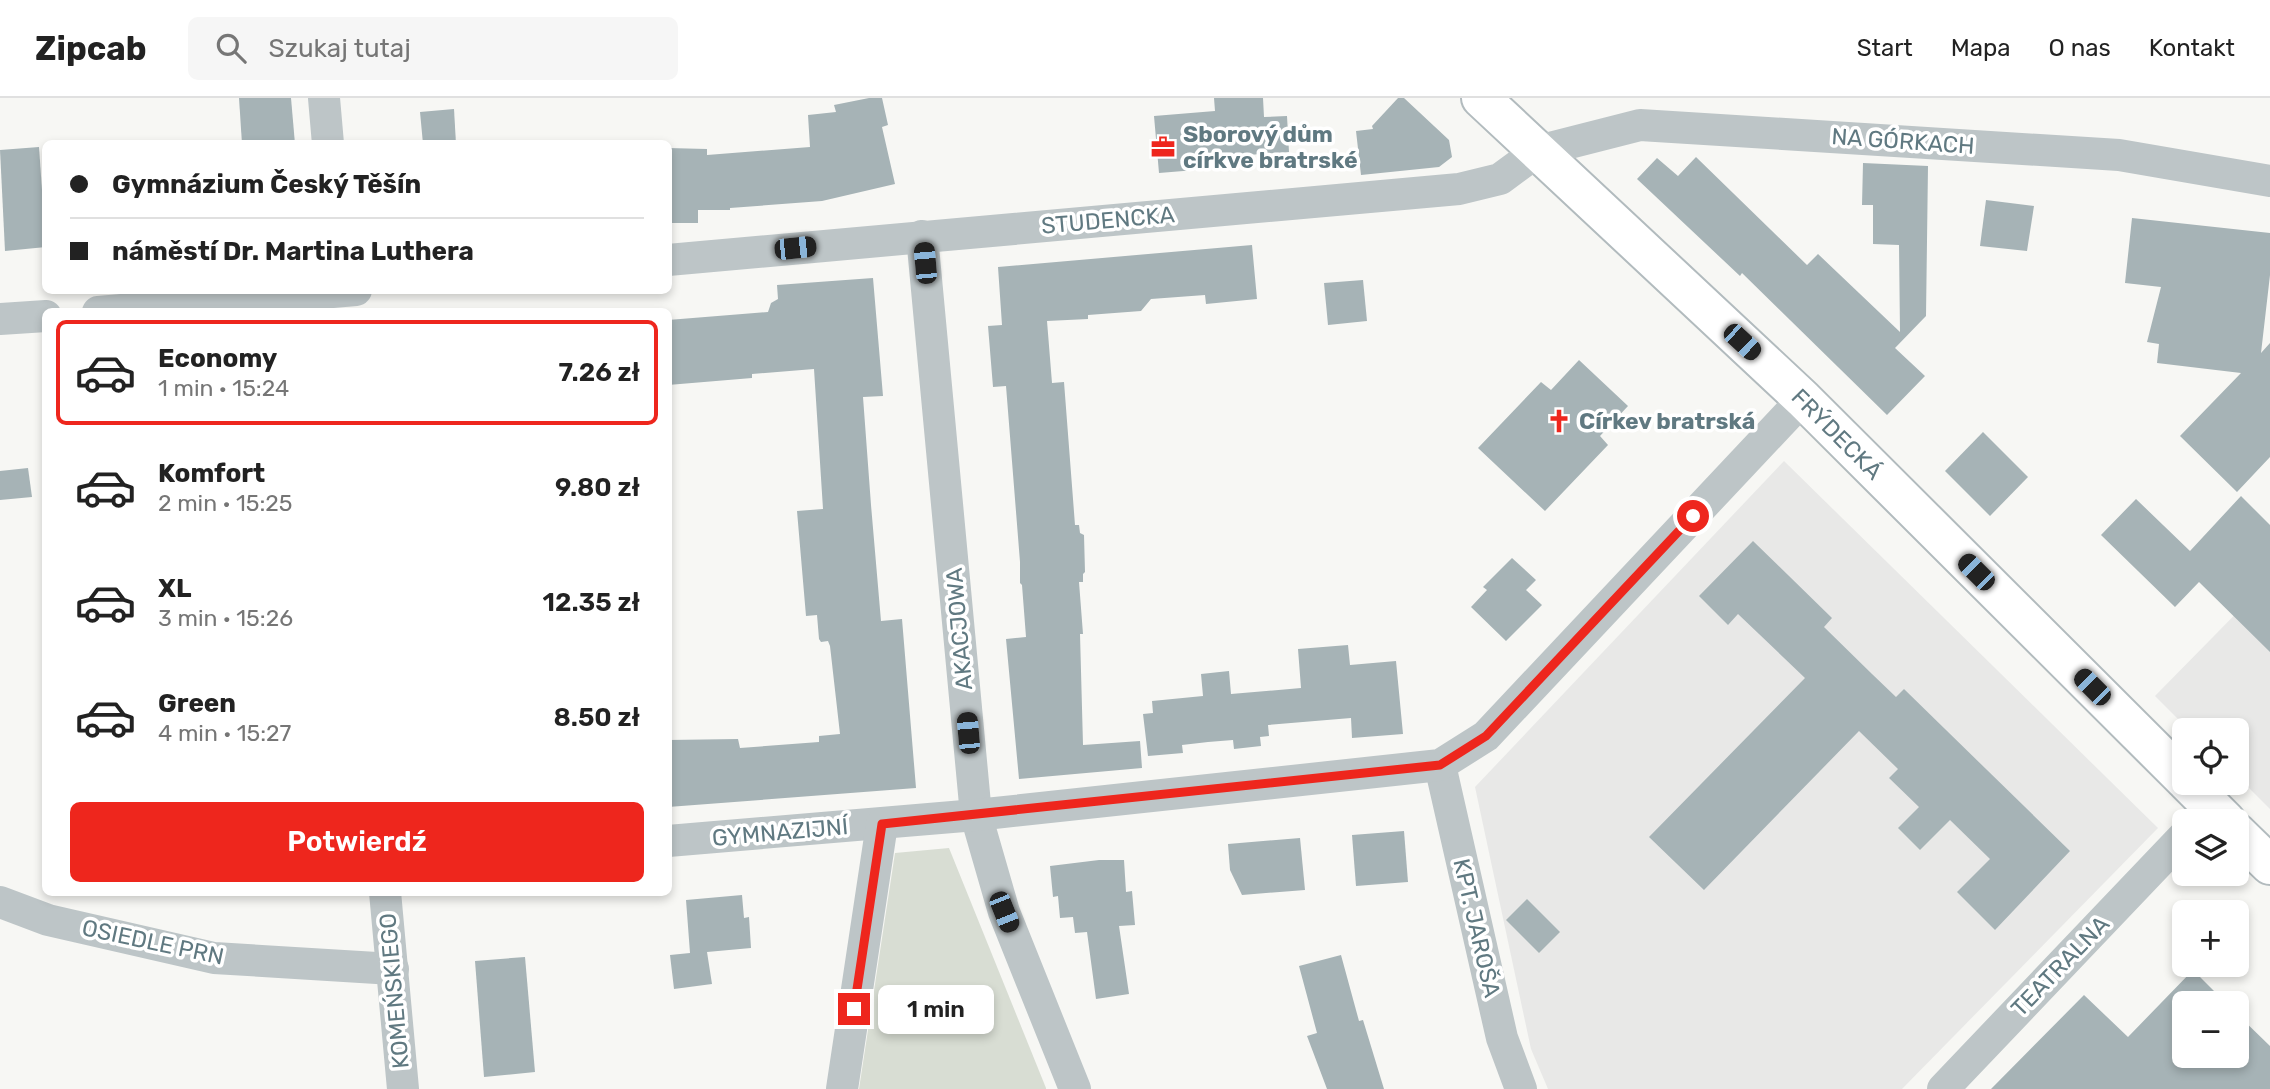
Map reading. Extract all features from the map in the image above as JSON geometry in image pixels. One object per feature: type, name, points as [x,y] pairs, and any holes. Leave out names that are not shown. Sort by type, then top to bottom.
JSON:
[{"type":"main road","name":"FRÝDECKÁ","points":[[1481,98],[1803,399],[2195,809]]},
{"type":"main road","name":"FRÝDECKÁ","points":[[2249,850],[2270,865]]},
{"type":"street","points":[[324,98],[328,140]]},
{"type":"street","name":"NA GÓRKACH","points":[[1538,151],[1640,125],[2119,155],[2270,181]]},
{"type":"street","name":"STUDENCKA","points":[[672,260],[1459,189],[1500,179],[1538,151]]},
{"type":"street","name":"AKACJOWA","points":[[922,236],[976,815],[1004,912],[1075,1089]]},
{"type":"street","points":[[160,308],[345,296]]},
{"type":"street","points":[[0,319],[42,316]]},
{"type":"street","points":[[1440,765],[1486,736],[1803,399]]},
{"type":"street","name":"GYMNAZIJNÍ","points":[[672,841],[976,815],[1440,765]]},
{"type":"street","name":"KPT. JAROŠA","points":[[1440,765],[1502,1038],[1521,1089]]},
{"type":"street","points":[[842,1089],[882,824]]},
{"type":"street","name":"TEATRALNA","points":[[1943,1089],[2172,846]]},
{"type":"street","name":"KOMEŃSKIEGO","points":[[385,896],[403,1089]]},
{"type":"street","name":"OSIEDLE PRN","points":[[0,902],[48,920],[214,958],[393,969]]},
{"type":"shaded area","points":[[1784,461],[2158,828],[1902,1089],[1548,1089],[1531,1049],[1475,787]]},
{"type":"shaded area","points":[[2270,579],[2270,809],[2249,788],[2249,718],[2177,718],[2155,696]]},
{"type":"shaded area","points":[[949,848],[1046,1089],[859,1089],[895,853]]},
{"type":"building","points":[[239,98],[291,98],[295,140],[242,140]]},
{"type":"building","points":[[882,98],[888,125],[882,127],[895,184],[822,201],[730,210],[698,210],[698,223],[672,223],[672,148],[707,149],[707,155],[810,147],[808,115],[836,112],[834,105]]},
{"type":"building","points":[[1214,98],[1263,98],[1264,117],[1287,116],[1289,152],[1220,157],[1220,168],[1159,173],[1154,116],[1215,111]]},
{"type":"building","points":[[1398,98],[1404,98],[1449,140],[1452,157],[1439,167],[1361,175],[1356,131],[1373,129],[1372,126]]},
{"type":"building","points":[[454,109],[456,140],[423,140],[420,112]]},
{"type":"building","points":[[39,147],[42,247],[5,251],[0,150]]},
{"type":"building","points":[[1696,157],[1807,265],[1818,254],[1900,332],[1899,245],[1873,244],[1873,205],[1862,205],[1863,163],[1928,166],[1926,316],[1895,348],[1925,376],[1887,415],[1742,273],[1740,276],[1637,179],[1657,158],[1678,176]]},
{"type":"building","points":[[1986,200],[2034,206],[2027,251],[1980,246]]},
{"type":"building","points":[[2132,218],[2270,233],[2270,275],[2261,353],[2270,343],[2270,457],[2237,492],[2180,436],[2241,373],[2157,363],[2159,344],[2147,342],[2161,287],[2125,283]]},
{"type":"building","points":[[1252,245],[1257,299],[1206,304],[1205,295],[1151,299],[1141,311],[1088,315],[1088,319],[1047,321],[1052,383],[1064,382],[1075,525],[1079,525],[1080,533],[1084,535],[1085,572],[1083,582],[1079,582],[1083,634],[1080,634],[1083,745],[1140,741],[1142,768],[1019,779],[1006,639],[1026,637],[1006,386],[993,387],[988,326],[1002,325],[998,267]]},
{"type":"building","points":[[873,278],[883,396],[863,397],[871,505],[881,621],[902,619],[916,788],[672,807],[672,740],[738,739],[740,748],[819,742],[819,736],[840,734],[830,646],[828,641],[821,642],[819,639],[817,615],[806,616],[797,511],[823,509],[814,369],[752,374],[752,378],[672,385],[672,320],[768,312],[771,303],[778,299],[777,285]]},
{"type":"building","points":[[1363,280],[1367,321],[1328,325],[1324,283]]},
{"type":"building","name":"Církev bratrská","points":[[1579,360],[1628,406],[1600,436],[1608,445],[1545,511],[1478,448],[1541,382],[1551,390]]},
{"type":"building","points":[[1983,432],[2028,477],[1990,516],[1945,471]]},
{"type":"building","points":[[28,468],[32,497],[0,500],[0,471]]},
{"type":"building","points":[[2241,496],[2270,525],[2270,652],[2199,582],[2175,607],[2101,535],[2136,499],[2190,551]]},
{"type":"building","points":[[1753,541],[1832,618],[1824,627],[1872,674],[1896,697],[1904,689],[2070,851],[1995,930],[1957,892],[1990,859],[1950,820],[1920,850],[1898,828],[1919,807],[1889,778],[1898,769],[1859,731],[1704,890],[1649,837],[1805,678],[1738,614],[1728,625],[1699,596]]},
{"type":"building","points":[[1512,558],[1536,580],[1526,590],[1542,605],[1506,641],[1471,607],[1487,590],[1483,587]]},
{"type":"building","points":[[1348,645],[1350,665],[1396,661],[1403,734],[1352,738],[1351,718],[1268,725],[1269,736],[1260,737],[1261,746],[1234,749],[1233,740],[1208,742],[1182,745],[1183,753],[1148,756],[1143,714],[1153,713],[1152,701],[1203,696],[1201,674],[1229,671],[1231,694],[1301,688],[1298,649]]},
{"type":"building","points":[[1404,831],[1408,882],[1356,886],[1352,835]]},
{"type":"building","points":[[1300,838],[1305,890],[1242,895],[1230,870],[1228,844]]},
{"type":"building","points":[[1124,860],[1126,892],[1132,891],[1135,925],[1119,926],[1129,994],[1096,999],[1087,932],[1075,933],[1073,917],[1060,918],[1058,896],[1053,897],[1050,866]]},
{"type":"building","points":[[742,895],[744,918],[749,917],[751,948],[707,952],[712,984],[674,989],[670,955],[690,953],[686,900]]},
{"type":"building","points":[[1527,899],[1560,932],[1539,953],[1506,920]]},
{"type":"building","points":[[1341,955],[1359,1021],[1363,1020],[1384,1089],[1327,1089],[1307,1036],[1317,1033],[1299,966]]},
{"type":"building","points":[[525,957],[535,1072],[484,1077],[475,961]]},
{"type":"building","points":[[2186,977],[2200,977],[2214,991],[2173,991]]},
{"type":"building","points":[[2172,992],[2172,1068],[2249,1068],[2249,1026],[2270,1046],[2270,1089],[1991,1089],[2084,995],[2128,1037]]},
{"type":"place","name":"Sborový dům církve bratrské","points":[[1163,147]]},
{"type":"place","name":"Církev bratrská","points":[[1559,421]]},
{"type":"route","points":[[854,1009],[882,824],[1440,765],[1486,736],[1693,516]]}]
